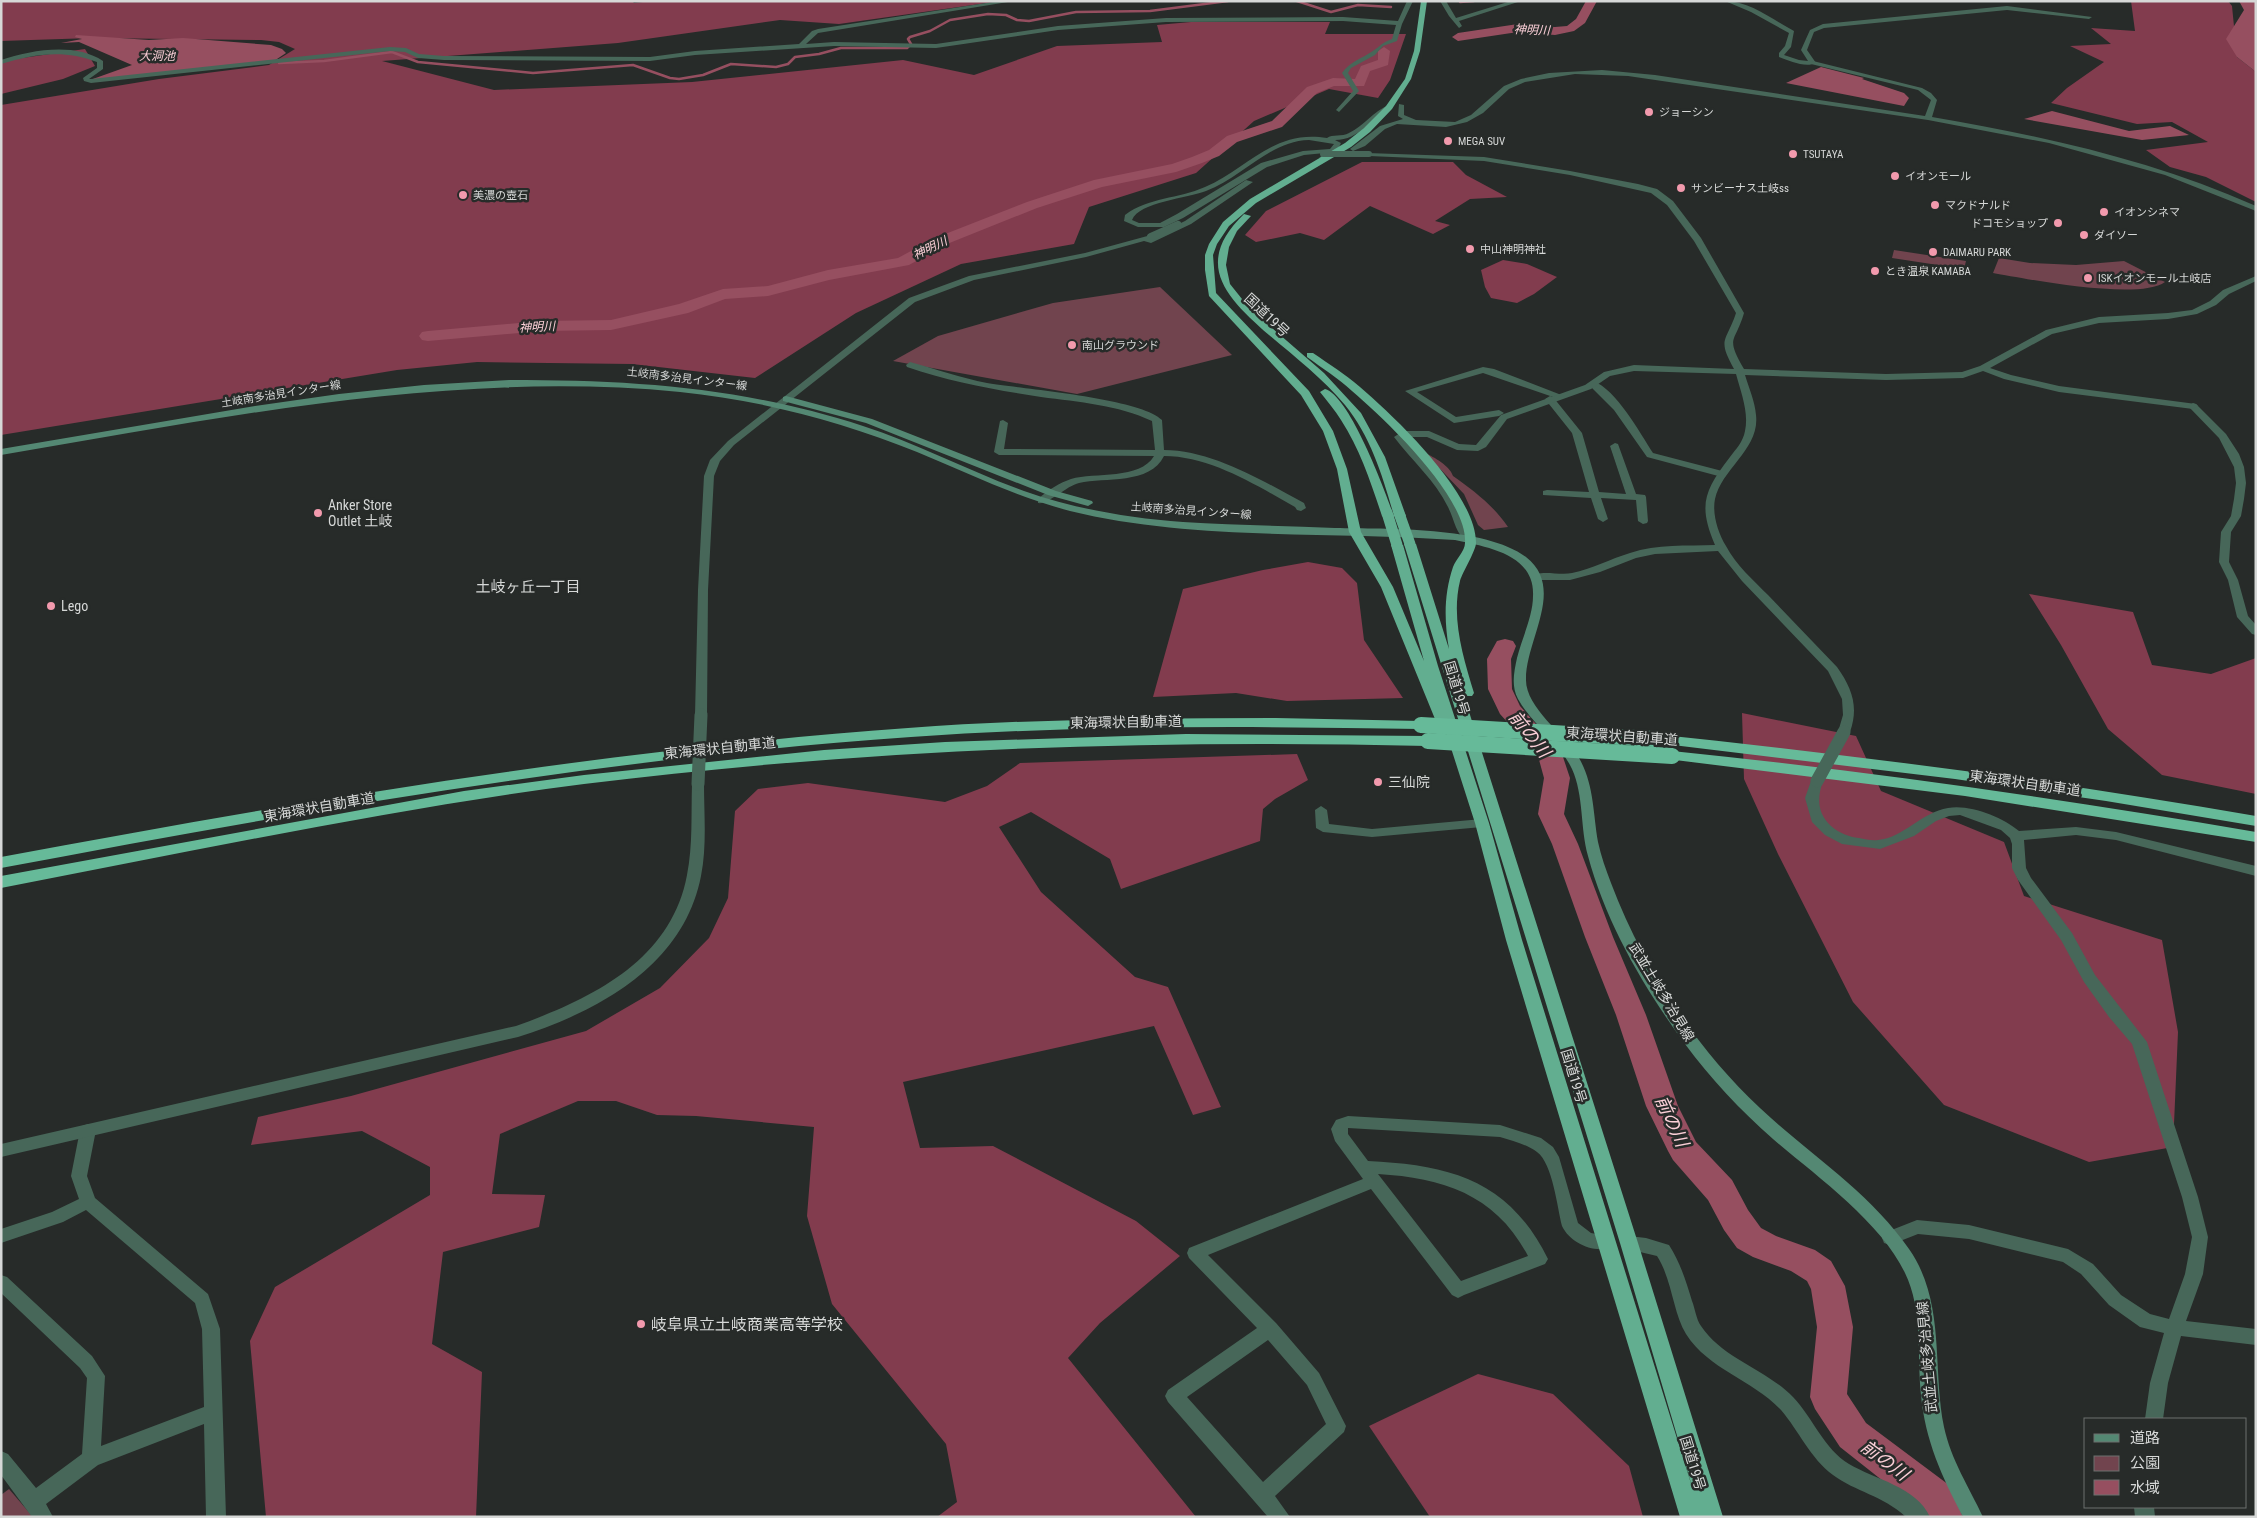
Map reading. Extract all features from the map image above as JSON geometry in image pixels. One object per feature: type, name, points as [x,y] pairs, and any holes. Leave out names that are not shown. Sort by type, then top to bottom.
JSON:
[{"type":"highway","points":[[1424,1],[1416,51],[1408,79],[1389,107],[1367,130],[1348,144],[1253,201],[1222,229],[1212,244],[1209,255],[1212,294],[1304,392],[1328,430],[1342,469],[1354,528],[1387,587],[1438,713],[1455,738]]},
{"type":"highway","name":"国道19号","points":[[1433,1],[1417,78],[1402,105],[1354,149],[1333,164],[1244,218],[1230,236],[1222,256],[1223,270],[1226,283],[1241,306],[1317,372],[1349,404],[1369,435],[1388,477],[1400,516],[1403,545],[1455,738],[1482,823],[1514,940],[1691,1517]]},
{"type":"highway","name":"国道19号","points":[[1210,277],[1233,308],[1314,380],[1336,404],[1357,436],[1388,516],[1403,545],[1487,790],[1629,1243],[1712,1517]]},
{"type":"highway","points":[[1255,318],[1288,339],[1361,393],[1403,434],[1460,505],[1471,545],[1462,558],[1456,572],[1452,588],[1450,619],[1455,653],[1490,772],[1487,790]]},
{"type":"highway","name":"東海環状自動車道","points":[[1,863],[298,808],[533,771],[742,746],[844,737],[1042,726],[1278,722],[1421,725],[1653,740],[1820,756],[1973,775],[2121,797],[2256,821]]},
{"type":"highway","name":"東海環状自動車道","points":[[1,882],[464,796],[577,780],[770,758],[1019,742],[1160,737],[1285,737],[1428,741],[1672,756],[1955,788],[2256,837]]},
{"type":"main road","name":"土岐南多治見インター線","points":[[1,447],[332,393],[461,378],[532,376],[619,377],[729,388],[784,402],[875,433],[1042,501],[1097,514],[1152,522],[1354,528]]},
{"type":"main road","name":"土岐南多治見インター線","points":[[1,452],[323,399],[452,384],[549,381],[623,383],[784,402],[847,414],[890,428],[1052,493],[1098,505],[1191,518],[1354,528]]},
{"type":"main road","points":[[1354,528],[1434,536],[1467,535]]},
{"type":"main road","points":[[1354,528],[1467,535],[1521,557],[1536,577]]},
{"type":"main road","name":"武並土岐多治見線","points":[[1536,577],[1539,596],[1519,674],[1522,695],[1563,745],[1581,777],[1594,853],[1612,906],[1659,992],[1688,1037],[1734,1092],[1788,1144],[1852,1199],[1905,1256],[1924,1300],[1929,1339],[1928,1384],[1934,1428],[1949,1468],[1973,1517]]},
{"type":"street","points":[[800,46],[814,32],[818,31],[1011,1]]},
{"type":"street","points":[[1339,110],[1356,91],[1345,73],[1349,66],[1373,54],[1381,45],[1395,40],[1398,23],[1402,19],[1410,1]]},
{"type":"street","points":[[1443,1],[1449,15],[1458,23],[1518,1]]},
{"type":"street","points":[[1728,1],[1746,6],[1761,17],[1792,32],[1788,47],[1781,56],[1798,62],[1813,63],[1920,89],[1929,94],[1934,100],[1928,118]]},
{"type":"street","points":[[1813,63],[1804,50],[1812,31],[1823,26],[2007,8],[2089,18]]},
{"type":"street","points":[[1,62],[25,55],[69,52],[100,61],[100,69],[86,78],[86,80],[91,81],[390,49],[401,50],[418,56],[444,58],[650,59],[695,53],[834,44],[936,46],[1058,28],[1166,20],[1343,19],[1398,23]]},
{"type":"street","points":[[1354,149],[1386,125],[1402,122],[1438,125],[1463,122],[1472,118],[1508,86],[1521,80],[1541,76],[1587,72],[1637,75],[1928,118],[2018,135],[2139,163],[2204,186],[2256,210]]},
{"type":"street","points":[[1402,105],[1401,116],[1425,124]]},
{"type":"street","points":[[1152,235],[1128,227],[1122,222],[1123,216],[1139,205],[1204,188],[1268,148],[1286,139],[1308,136],[1337,139],[1353,135],[1367,124],[1379,110],[1389,107]]},
{"type":"street","points":[[1273,190],[1276,186],[1326,156],[1336,148],[1338,143],[1305,138],[1282,143],[1216,184],[1199,192],[1144,206],[1132,213],[1128,217],[1128,221],[1138,225],[1161,225],[1180,216],[1245,175],[1277,160],[1303,153],[1325,153],[1368,153],[1484,159],[1570,173],[1654,191],[1670,203],[1698,240],[1740,313],[1736,326],[1729,336],[1728,349],[1740,371],[1752,416],[1750,432],[1746,443],[1722,474],[1710,498],[1709,510],[1713,529],[1722,548],[1746,579],[1834,669],[1847,690],[1850,712],[1844,732],[1817,781],[1812,798],[1819,822],[1830,832],[1847,841],[1880,844],[1909,833],[1931,818],[1948,812],[1960,811],[1990,819],[2006,827],[2016,836],[2019,844],[2017,861],[2022,874],[2067,937],[2089,978],[2114,1013],[2136,1038],[2145,1056],[2190,1197],[2200,1237],[2194,1274],[2159,1383],[2154,1418]]},
{"type":"street","points":[[1,1151],[518,1031],[551,1021],[604,994],[628,978],[652,957],[668,938],[682,916],[690,897],[694,876],[708,476],[715,460],[731,443],[901,310],[932,296],[986,278],[1110,252],[1168,234],[1286,159],[1325,153]]},
{"type":"street","points":[[901,310],[901,307],[926,294],[972,278],[1086,255],[1178,225],[1277,160]]},
{"type":"street","points":[[1403,434],[1429,434],[1457,447],[1478,448],[1488,439],[1495,425],[1504,416],[1593,384],[1607,374],[1634,368],[1937,377],[1963,375],[1983,368],[2050,332],[2099,320],[2168,316],[2194,312],[2213,303],[2226,292],[2256,278]]},
{"type":"street","points":[[910,366],[985,385],[1128,407],[1157,420],[1158,459],[1144,469],[1118,476],[1072,481],[1042,501]]},
{"type":"street","points":[[1983,368],[2014,379],[2052,387],[2193,406],[2223,436],[2234,454],[2239,468],[2241,483],[2239,499],[2236,516],[2226,532],[2224,562],[2233,580],[2243,616],[2256,632]]},
{"type":"street","points":[[1499,413],[1454,420],[1410,391],[1483,370],[1491,371],[1554,398],[1577,433],[1603,519]]},
{"type":"street","points":[[1593,384],[1603,391],[1623,414],[1650,455],[1722,474]]},
{"type":"street","points":[[1003,423],[999,452],[1177,454],[1235,470],[1300,505],[1301,508]]},
{"type":"street","points":[[1615,446],[1632,497]]},
{"type":"street","points":[[1547,493],[1641,497],[1643,521]]},
{"type":"street","points":[[1536,577],[1570,577],[1596,570],[1634,555],[1655,551],[1722,548]]},
{"type":"street","points":[[1321,810],[1323,828],[1372,833],[1482,823]]},
{"type":"street","points":[[2016,836],[2076,831],[2116,836],[2256,871]]},
{"type":"street","points":[[1363,1166],[1405,1168],[1443,1176],[1491,1196],[1521,1228],[1539,1259],[1458,1290],[1374,1181],[1363,1166],[1341,1136],[1339,1129],[1342,1124],[1348,1122],[1500,1131],[1521,1137],[1539,1146],[1551,1156],[1570,1226],[1575,1233],[1592,1242],[1606,1242]]},
{"type":"street","points":[[88,1130],[80,1176],[88,1202],[202,1299],[211,1328],[216,1517]]},
{"type":"street","points":[[1262,1495],[1336,1426],[1313,1379],[1270,1329],[1195,1253],[1374,1181]]},
{"type":"street","points":[[1,1236],[58,1217],[88,1202]]},
{"type":"street","points":[[1890,1238],[1917,1228],[1969,1232],[2068,1256],[2087,1269],[2115,1300],[2146,1321],[2176,1328],[2256,1337]]},
{"type":"street","points":[[1629,1243],[1663,1250],[1672,1264],[1692,1328],[1706,1344],[1732,1366],[1771,1390],[1787,1404],[1826,1457],[1841,1470],[1899,1498],[1920,1517]]},
{"type":"street","points":[[1,1282],[86,1362],[96,1376],[91,1460]]},
{"type":"street","points":[[1270,1329],[1174,1396],[1280,1517]]},
{"type":"street","points":[[1,1460],[39,1509],[91,1460],[214,1412]]},
{"type":"green space","points":[[1894,250],[1966,261],[1964,269],[1892,258]]},
{"type":"green space","name":"ISKイオンモール土岐店","points":[[1999,258],[2030,263],[2076,265],[2124,261],[2165,282],[2152,287],[2132,289],[2082,287],[1993,273]]},
{"type":"green space","name":"南山グラウンド","points":[[1160,287],[1232,355],[1077,394],[893,361],[938,336],[1053,303]]},
{"type":"green space","points":[[1425,453],[1445,465],[1453,476],[1490,505],[1508,527],[1484,530],[1478,525],[1464,494]]},
{"type":"green space","points":[[9,1489],[33,1517],[1,1517],[1,1495]]},
{"type":"shaded area","points":[[1,1],[632,1],[634,3],[651,1],[1001,1],[839,24],[780,20],[618,43],[382,61],[494,90],[692,82],[903,60],[974,75],[1057,46],[1162,42],[1157,25],[1191,22],[1330,22],[1325,34],[1406,34],[1390,80],[1378,98],[1329,89],[1254,121],[1196,173],[1089,207],[1074,244],[961,264],[856,313],[755,378],[632,364],[477,362],[397,370],[1,435],[1,105],[159,79],[269,65],[295,49],[279,42],[261,40],[92,38],[1,41]]},
{"type":"shaded area","points":[[2131,1],[2228,1],[2232,6],[2237,57],[2256,72],[2256,202],[2206,177],[2170,167],[2146,150],[2208,142],[2172,122],[2137,124],[2051,103],[2067,88],[2104,62],[2070,46],[2111,44],[2091,28],[2135,31]]},
{"type":"shaded area","points":[[85,49],[95,66],[63,79],[1,94],[1,61]]},
{"type":"shaded area","points":[[1362,162],[1453,162],[1466,175],[1507,197],[1470,199],[1435,221],[1450,225],[1433,234],[1370,206],[1324,240],[1300,233],[1256,242],[1245,235],[1266,211]]},
{"type":"shaded area","points":[[1503,260],[1527,264],[1557,277],[1534,294],[1517,303],[1491,298],[1485,287],[1481,270]]},
{"type":"shaded area","points":[[1308,562],[1342,568],[1357,583],[1364,640],[1403,698],[1287,701],[1236,693],[1153,697],[1183,589],[1263,570]]},
{"type":"shaded area","points":[[2029,594],[2133,612],[2152,665],[2211,674],[2256,658],[2256,794],[2162,775],[2108,729],[2061,645]]},
{"type":"shaded area","points":[[1742,713],[1856,736],[1881,791],[2004,842],[2024,896],[2162,940],[2178,1032],[2173,1147],[2089,1162],[1944,1105],[1853,1002],[1778,854],[1744,779]]},
{"type":"shaded area","points":[[1297,754],[1308,780],[1275,799],[1263,809],[1260,841],[1121,889],[1110,859],[1031,812],[999,827],[1041,892],[1135,977],[1168,987],[1221,1107],[1193,1115],[1154,1026],[903,1082],[920,1148],[993,1146],[1136,1221],[1180,1256],[1100,1323],[1068,1358],[1196,1517],[937,1517],[957,1502],[946,1444],[832,1304],[807,1216],[814,1127],[696,1116],[657,1115],[616,1101],[578,1101],[500,1134],[492,1194],[545,1195],[539,1227],[443,1252],[432,1344],[482,1372],[476,1517],[266,1517],[250,1341],[275,1287],[430,1195],[430,1167],[362,1131],[251,1145],[258,1117],[351,1096],[586,1031],[660,988],[709,938],[728,898],[735,811],[758,789],[808,783],[945,802],[987,786],[1020,763]]},
{"type":"shaded area","points":[[1478,1374],[1553,1394],[1629,1466],[1643,1517],[1430,1517],[1369,1426]]},
{"type":"water","points":[[2239,1],[2256,1],[2256,72],[2237,57],[2226,39],[2244,10]]},
{"type":"water","name":"大洞池","points":[[76,35],[149,40],[183,38],[271,45],[282,49],[286,53],[274,61],[90,80],[132,65],[79,42],[61,43],[82,39],[75,37]]},
{"type":"water","points":[[1821,67],[1864,78],[1862,79],[1904,93],[1909,98],[1904,106],[1786,83]]},
{"type":"water","points":[[2052,111],[2129,131],[2170,126],[2189,135],[2142,140],[2024,119]]},
{"type":"waterway","points":[[279,63],[324,61],[392,52],[418,62],[533,73],[633,65],[670,78],[679,79],[703,75],[731,64],[776,67],[788,64],[795,57],[819,54],[841,48],[907,48],[911,44],[908,39],[910,37],[930,31],[950,20],[988,14],[1006,15],[1017,20],[1029,21],[1076,12],[1150,11],[1228,1]]},
{"type":"waterway","points":[[1297,1],[1331,12],[1358,5],[1391,7]]},
{"type":"waterway","points":[[1460,2],[1474,1]]},
{"type":"waterway","name":"神明川","points":[[1458,37],[1518,28],[1555,31],[1570,29],[1581,21],[1592,1]]},
{"type":"waterway","name":"神明川","points":[[428,336],[541,326],[611,325],[661,312],[682,309],[723,294],[768,291],[828,275],[903,262],[941,241],[1032,205],[1099,183],[1176,168],[1214,153],[1232,139],[1277,124],[1312,90],[1333,82],[1360,83],[1365,69],[1384,62],[1384,51]]},
{"type":"waterway","name":"前の川","points":[[1505,646],[1499,659],[1500,689],[1509,709],[1550,754],[1557,778],[1551,814],[1565,844],[1599,937],[1631,1015],[1662,1106],[1684,1151],[1720,1190],[1736,1220],[1749,1238],[1765,1247],[1803,1260],[1819,1271],[1828,1286],[1835,1327],[1828,1397],[1853,1435],[1935,1498],[1944,1517]]},
{"type":"place","name":"ジョーシン","points":[[1649,112]]},
{"type":"place","name":"MEGA SUV","points":[[1448,141]]},
{"type":"place","name":"TSUTAYA","points":[[1793,154]]},
{"type":"place","name":"イオンモール","points":[[1895,176]]},
{"type":"place","name":"サンビーナス土岐ss","points":[[1681,188]]},
{"type":"place","name":"美濃の壺石","points":[[463,195]]},
{"type":"place","name":"マクドナルド","points":[[1935,205]]},
{"type":"place","name":"イオンシネマ","points":[[2104,212]]},
{"type":"place","name":"ドコモショップ","points":[[2058,223]]},
{"type":"place","name":"ダイソー","points":[[2084,235]]},
{"type":"place","name":"中山神明神社","points":[[1470,249]]},
{"type":"place","name":"DAIMARU PARK","points":[[1933,252]]},
{"type":"place","name":"とき温泉 KAMABA","points":[[1875,271]]},
{"type":"place","name":"ISKイオンモール土岐店","points":[[2088,278]]},
{"type":"place","name":"南山グラウンド","points":[[1072,345]]},
{"type":"place","name":"Anker Store Outlet 土岐","points":[[318,513]]},
{"type":"place","name":"Lego","points":[[51,606]]},
{"type":"place","name":"三仙院","points":[[1378,782]]},
{"type":"place","name":"岐阜県立土岐商業高等学校","points":[[641,1324]]},
{"type":"district","name":"土岐ヶ丘一丁目","points":[[528,587]]}]
